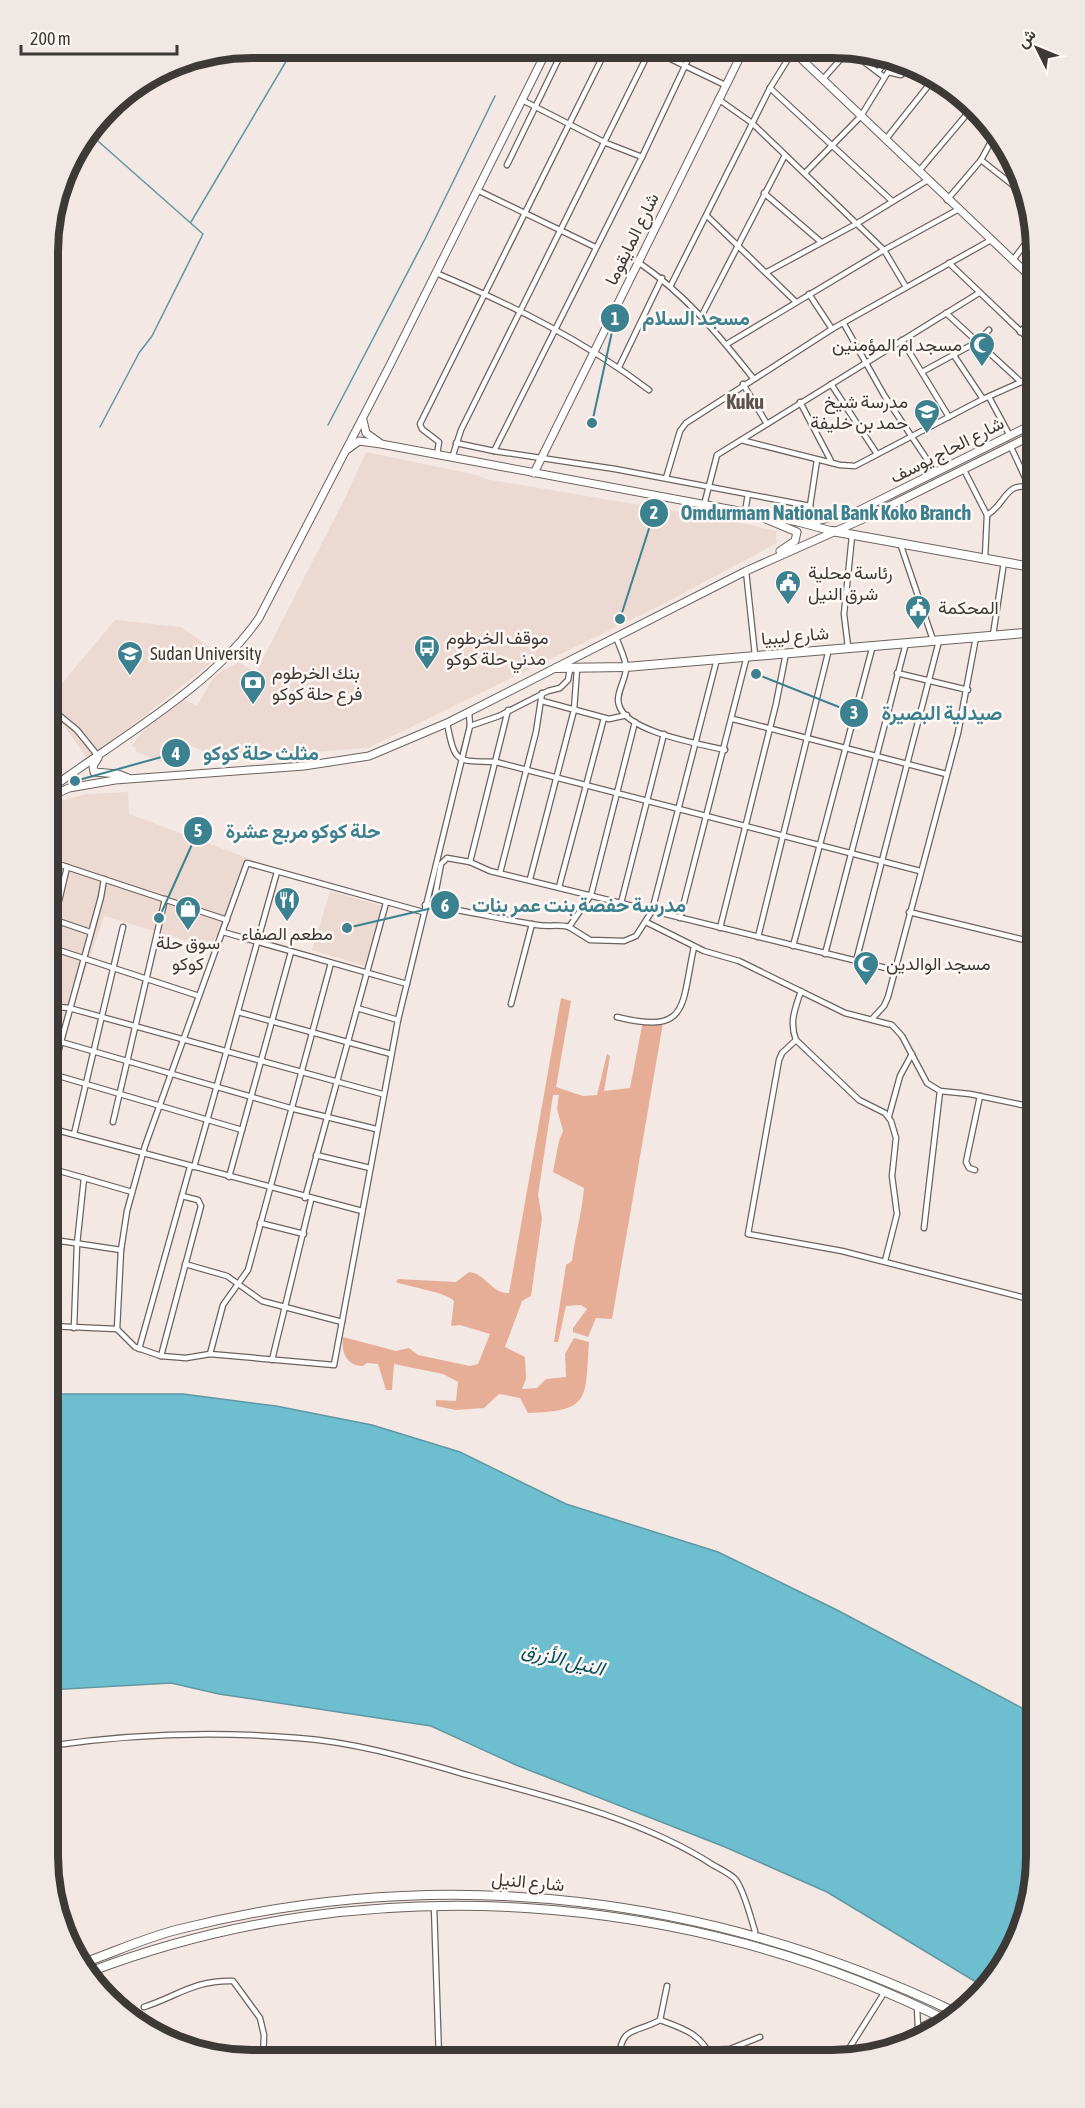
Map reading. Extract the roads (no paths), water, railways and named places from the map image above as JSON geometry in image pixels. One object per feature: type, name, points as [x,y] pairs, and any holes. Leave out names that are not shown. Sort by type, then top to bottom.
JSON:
[{"type":"main road","points":[[58,784],[179,696],[243,641],[274,593],[543,58]]},
{"type":"main road","name":"شارع المايقوما","points":[[534,473],[739,58]]},
{"type":"main road","points":[[801,58],[1026,273]]},
{"type":"main road","points":[[363,418],[366,433],[381,444]]},
{"type":"main road","name":"شارع الحاج يوسف","points":[[806,523],[838,518],[858,511],[1026,428]]},
{"type":"main road","name":"شارع الحاج يوسف","points":[[764,563],[861,520],[1026,438]]},
{"type":"main road","points":[[346,452],[359,441],[381,444],[806,523],[852,536],[899,542],[1026,566]]},
{"type":"main road","points":[[58,793],[69,788],[129,778],[304,766],[360,759],[447,723],[764,563],[795,541],[798,536],[794,529],[754,514]]},
{"type":"main road","name":"شارع ليبيا","points":[[555,668],[626,667],[1026,633]]},
{"type":"main road","points":[[101,754],[93,766],[94,772],[118,774],[129,778]]},
{"type":"main road","points":[[482,1893],[482,1906]]},
{"type":"main road","name":"شارع النيل","points":[[90,1961],[177,1929],[263,1910],[393,1895],[482,1893],[592,1902],[754,1936],[870,1976],[950,2010]]},
{"type":"main road","points":[[498,1906],[495,1901],[499,1895]]},
{"type":"main road","name":"شارع النيل","points":[[96,1970],[170,1944],[285,1918],[345,1910],[498,1906],[591,1914],[710,1937],[791,1959],[884,1993],[940,2017]]},
{"type":"main road","points":[[691,1933],[695,1929],[696,1922]]},
{"type":"main road","points":[[710,1937],[710,1930],[714,1926]]},
{"type":"street","points":[[507,165],[559,58]]},
{"type":"street","points":[[437,455],[439,442],[422,429],[420,424],[602,58]]},
{"type":"street","points":[[452,458],[456,443],[520,310],[647,58]]},
{"type":"street","points":[[668,58],[725,85]]},
{"type":"street","points":[[494,451],[642,157],[688,58]]},
{"type":"street","points":[[671,285],[770,88],[789,58]]},
{"type":"street","points":[[806,63],[809,58]]},
{"type":"street","points":[[823,79],[842,59]]},
{"type":"street","points":[[861,61],[884,77]]},
{"type":"street","points":[[878,72],[883,65]]},
{"type":"street","points":[[805,173],[861,116],[888,72],[901,75],[904,72]]},
{"type":"street","points":[[886,139],[929,84]]},
{"type":"street","points":[[770,88],[892,201]]},
{"type":"street","points":[[718,99],[752,123],[884,250],[906,287]]},
{"type":"street","points":[[522,100],[606,143],[642,157]]},
{"type":"street","points":[[919,171],[968,114]]},
{"type":"street","points":[[505,135],[518,141]]},
{"type":"street","points":[[947,200],[981,160],[991,141]]},
{"type":"street","points":[[702,315],[784,154]]},
{"type":"street","points":[[981,160],[1015,187]]},
{"type":"street","points":[[767,272],[856,224],[928,180]]},
{"type":"street","points":[[477,190],[595,247]]},
{"type":"street","points":[[764,193],[821,242]]},
{"type":"street","points":[[727,344],[884,250],[959,209]]},
{"type":"street","points":[[707,216],[796,302]]},
{"type":"street","points":[[666,478],[680,431],[686,423],[743,384],[832,329],[991,240]]},
{"type":"street","points":[[1013,260],[1026,243]]},
{"type":"street","points":[[637,261],[671,285],[702,315],[753,378]]},
{"type":"street","points":[[949,263],[1026,337]]},
{"type":"street","points":[[436,273],[485,293],[555,328],[594,350],[649,390]]},
{"type":"street","points":[[619,367],[662,278]]},
{"type":"street","points":[[704,505],[717,455],[979,293]]},
{"type":"street","points":[[809,294],[832,329]]},
{"type":"street","points":[[946,313],[1021,382]]},
{"type":"street","points":[[844,324],[936,473]]},
{"type":"street","points":[[1020,332],[1026,326]]},
{"type":"street","points":[[922,372],[977,342],[989,330]]},
{"type":"street","points":[[902,340],[949,417]]},
{"type":"street","points":[[953,354],[983,399]]},
{"type":"street","points":[[740,440],[817,460],[855,466],[983,399],[1026,380]]},
{"type":"street","points":[[743,384],[767,424]]},
{"type":"street","points":[[831,384],[877,454]]},
{"type":"street","points":[[989,397],[1010,436]]},
{"type":"street","points":[[800,402],[832,461]]},
{"type":"street","points":[[456,443],[666,478],[810,506]]},
{"type":"street","points":[[1010,446],[1026,480]]},
{"type":"street","points":[[816,521],[810,506],[817,460]]},
{"type":"street","points":[[964,470],[987,515],[985,558]]},
{"type":"street","points":[[987,515],[1005,494],[1020,486],[1026,486]]},
{"type":"street","points":[[745,512],[748,494]]},
{"type":"street","points":[[848,647],[844,614],[852,536]]},
{"type":"street","points":[[856,961],[928,682],[936,640],[899,542]]},
{"type":"street","points":[[993,635],[1004,562]]},
{"type":"street","points":[[680,918],[751,655],[746,571]]},
{"type":"street","points":[[616,637],[626,667],[618,704],[627,715],[635,722],[664,734],[724,750]]},
{"type":"street","points":[[872,1018],[885,1006],[968,690],[976,637]]},
{"type":"street","points":[[825,954],[906,642]]},
{"type":"street","points":[[793,946],[873,645]]},
{"type":"street","points":[[758,937],[829,648]]},
{"type":"street","points":[[720,928],[786,652]]},
{"type":"street","points":[[425,905],[532,924],[569,927],[590,939],[624,940],[636,936],[652,910],[676,809],[717,658]]},
{"type":"street","points":[[470,726],[565,685],[573,669]]},
{"type":"street","points":[[530,879],[574,711],[573,669]]},
{"type":"street","points":[[897,673],[968,690]]},
{"type":"street","points":[[500,873],[526,770],[542,693]]},
{"type":"street","points":[[542,700],[604,718],[617,719],[627,715]]},
{"type":"street","points":[[470,862],[508,710]]},
{"type":"street","points":[[58,1327],[117,1329],[139,1348],[161,1356],[186,1358],[210,1354],[334,1365],[382,1094],[423,912],[470,726],[469,712]]},
{"type":"street","points":[[58,714],[101,754]]},
{"type":"street","points":[[559,887],[604,718]]},
{"type":"street","points":[[733,719],[946,774]]},
{"type":"street","points":[[569,927],[591,895],[635,722]]},
{"type":"street","points":[[447,723],[454,754],[461,759],[496,762],[586,787],[920,871]]},
{"type":"street","points":[[621,903],[664,734]]},
{"type":"street","points":[[433,906],[443,860],[447,858],[894,970]]},
{"type":"street","points":[[117,1329],[121,1250],[132,1192],[160,1106],[247,863],[423,912]]},
{"type":"street","points":[[58,864],[227,920]]},
{"type":"street","points":[[58,902],[67,867]]},
{"type":"street","points":[[139,1348],[277,872]]},
{"type":"street","points":[[58,1053],[104,879]]},
{"type":"street","points":[[113,1122],[165,899]]},
{"type":"street","points":[[305,1198],[386,903]]},
{"type":"street","points":[[909,912],[1026,940]]},
{"type":"street","points":[[58,921],[90,932]]},
{"type":"street","points":[[646,922],[694,947],[739,961],[844,1013],[872,1018],[897,1029],[927,1083],[940,1091],[980,1096],[1026,1106]]},
{"type":"street","points":[[512,1004],[532,924]]},
{"type":"street","points":[[74,1134],[123,927]]},
{"type":"street","points":[[223,932],[407,984]]},
{"type":"street","points":[[617,1017],[658,1025],[674,1017],[681,1006],[694,947]]},
{"type":"street","points":[[58,950],[199,996]]},
{"type":"street","points":[[229,1177],[291,952]]},
{"type":"street","points":[[210,1354],[223,1305],[248,1270],[268,1188],[331,963]]},
{"type":"street","points":[[801,991],[793,1015],[792,1029],[796,1040],[859,1100],[888,1116]]},
{"type":"street","points":[[58,1007],[382,1094]]},
{"type":"street","points":[[357,1008],[398,1020]]},
{"type":"street","points":[[238,1012],[391,1054]]},
{"type":"street","points":[[796,1040],[779,1060],[748,1234],[885,1261],[1026,1298]]},
{"type":"street","points":[[61,1042],[251,1097],[376,1129]]},
{"type":"street","points":[[885,1261],[897,1214],[892,1176],[896,1138],[888,1116],[900,1076],[912,1054]]},
{"type":"street","points":[[58,1076],[242,1130]]},
{"type":"street","points":[[924,1228],[940,1091]]},
{"type":"street","points":[[975,1170],[969,1168],[966,1162],[980,1096]]},
{"type":"street","points":[[58,1130],[311,1200],[362,1211]]},
{"type":"street","points":[[316,1155],[370,1168]]},
{"type":"street","points":[[58,1171],[132,1192]]},
{"type":"street","points":[[74,1328],[77,1244],[84,1178]]},
{"type":"street","points":[[161,1356],[201,1206],[198,1200],[182,1196]]},
{"type":"street","points":[[272,1360],[311,1200]]},
{"type":"street","points":[[260,1223],[304,1234]]},
{"type":"street","points":[[58,1239],[121,1250]]},
{"type":"street","points":[[185,1264],[221,1274],[262,1301],[342,1322]]},
{"type":"street","points":[[58,1745],[110,1738],[163,1736],[290,1737],[407,1758],[542,1795],[646,1831],[700,1857],[736,1880],[755,1931],[754,1936]]},
{"type":"street","points":[[434,1906],[439,2050]]},
{"type":"street","points":[[144,2007],[195,1984],[212,1980],[233,1981],[260,2018],[264,2035],[263,2050]]},
{"type":"street","points":[[660,2020],[667,1986]]},
{"type":"street","points":[[849,2049],[884,1993]]},
{"type":"street","points":[[917,2007],[918,2028]]},
{"type":"street","points":[[916,2031],[940,2017]]},
{"type":"street","points":[[620,2050],[620,2042],[626,2033],[660,2020],[691,2031],[708,2050],[730,2049],[760,2037]]},
{"type":"water","name":"النيل الأزرق","points":[[183,1394],[276,1406],[372,1425],[460,1452],[566,1504],[718,1552],[837,1610],[1026,1710],[1026,1869],[1023,1894],[1016,1918],[1001,1953],[978,1983],[827,1892],[725,1847],[516,1765],[431,1726],[219,1694],[171,1683],[58,1689],[58,1395]]},
{"type":"waterway","points":[[191,222],[288,58]]},
{"type":"waterway","points":[[328,425],[425,239],[495,96]]},
{"type":"waterway","points":[[96,139],[203,234],[152,336],[139,353],[100,427]]},
{"type":"waterway","points":[[460,754],[468,724]]},
{"type":"waterway","points":[[348,1301],[359,1243]]},
{"type":"place","name":"مسجد ام المؤمنين","points":[[982,368]]},
{"type":"place","name":"مسجد السلام","points":[[592,423]]},
{"type":"place","name":"مدرسة شيخ حمد بن خليفة","points":[[927,435]]},
{"type":"place","name":"رئاسة محلية شرق النيل","points":[[788,606]]},
{"type":"place","name":"Omdurmam National Bank Koko Branch","points":[[620,619]]},
{"type":"place","name":"المحكمة","points":[[918,631]]},
{"type":"place","name":"موقف الخرطوم مدني حلة كوكو","points":[[427,671]]},
{"type":"place","name":"صيدلية البصيرة","points":[[756,674]]},
{"type":"place","name":"Sudan University","points":[[130,677]]},
{"type":"place","name":"بنك الخرطوم فرع حلة كوكو","points":[[253,706]]},
{"type":"place","name":"مثلث حلة كوكو","points":[[75,781]]},
{"type":"place","name":"حلة كوكو مربع عشرة","points":[[159,918]]},
{"type":"place","name":"مطعم الصفاء","points":[[287,923]]},
{"type":"place","name":"مدرسة حفصة بنت عمر بنات","points":[[347,928]]},
{"type":"place","name":"سوق حلة كوكو","points":[[188,932]]},
{"type":"place","name":"مسجد الوالدين","points":[[866,987]]},
{"type":"district","name":"Kuku","points":[[745,402]]}]
